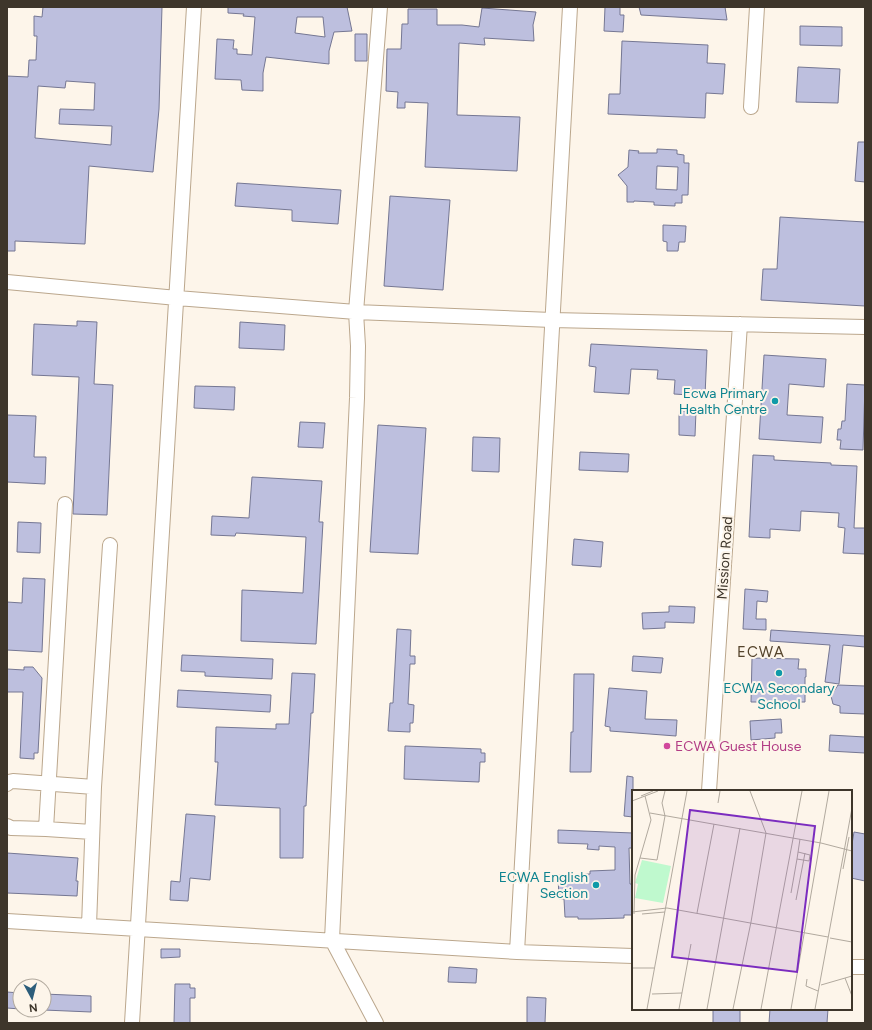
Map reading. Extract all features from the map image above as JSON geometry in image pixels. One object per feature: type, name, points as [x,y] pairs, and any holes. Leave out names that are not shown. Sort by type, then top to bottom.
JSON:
[{"type":"street","points":[[132,1023],[194,7]]},
{"type":"street","points":[[376,1023],[332,940],[357,398],[358,346],[356,312],[380,7]]},
{"type":"street","points":[[517,952],[570,7]]},
{"type":"street","points":[[751,108],[757,7]]},
{"type":"street","points":[[7,282],[177,298],[356,312],[552,320],[865,327]]},
{"type":"street","name":"Mission Road","points":[[709,790],[740,324]]},
{"type":"street","points":[[46,829],[65,504]]},
{"type":"street","points":[[89,926],[94,787],[110,545]]},
{"type":"street","points":[[7,784],[8,782],[13,781],[94,787]]},
{"type":"street","points":[[7,826],[11,828],[92,832]]},
{"type":"street","points":[[7,921],[517,952],[632,956]]},
{"type":"street","points":[[852,967],[865,967]]},
{"type":"building","points":[[43,7],[162,7],[159,109],[153,172],[89,166],[85,244],[15,241],[15,251],[7,251],[7,76],[28,77],[29,60],[36,60],[37,36],[34,36],[34,16],[42,17]],"holes":[[[66,81],[95,83],[94,110],[60,109],[59,124],[112,126],[111,145],[35,138],[38,86],[65,88]]]},
{"type":"building","points":[[228,7],[347,7],[352,31],[334,32],[329,51],[329,64],[266,57],[263,73],[263,91],[242,90],[241,80],[215,79],[217,39],[234,40],[233,49],[237,49],[237,54],[252,55],[255,17],[243,16],[244,14],[228,13]],"holes":[[[297,17],[323,17],[325,37],[295,33]]]},
{"type":"building","points":[[605,7],[620,7],[620,15],[624,15],[623,32],[604,31]]},
{"type":"building","points":[[639,7],[725,7],[727,20],[641,15]]},
{"type":"building","points":[[482,8],[536,12],[533,25],[534,41],[484,38],[485,45],[459,43],[457,115],[520,117],[517,171],[425,167],[428,103],[405,102],[405,108],[397,108],[398,92],[386,91],[387,49],[401,49],[402,24],[408,24],[408,9],[437,9],[437,25],[479,27]]},
{"type":"building","points":[[800,26],[842,27],[842,46],[800,45]]},
{"type":"building","points":[[355,34],[367,34],[367,61],[355,61]]},
{"type":"building","points":[[622,41],[708,45],[707,63],[725,64],[723,94],[706,93],[705,118],[608,114],[609,94],[620,94]]},
{"type":"building","points":[[798,67],[840,69],[838,103],[796,102]]},
{"type":"building","points":[[858,142],[865,142],[865,182],[855,181]]},
{"type":"building","points":[[657,149],[677,150],[677,154],[684,155],[684,163],[689,163],[688,195],[682,195],[682,203],[675,203],[675,206],[654,205],[654,202],[627,202],[627,186],[618,175],[628,167],[629,150],[639,151],[638,153],[657,153]],"holes":[[[657,166],[678,167],[677,190],[656,189]]]},
{"type":"building","points":[[237,183],[341,190],[338,224],[292,221],[292,210],[235,206]]},
{"type":"building","points":[[390,196],[450,200],[443,290],[384,286]]},
{"type":"building","points":[[780,217],[865,222],[865,306],[761,300],[763,269],[777,269]]},
{"type":"building","points":[[663,225],[686,226],[685,242],[679,242],[678,251],[667,251],[667,242],[663,241]]},
{"type":"building","points":[[77,321],[97,322],[94,384],[113,385],[107,515],[73,514],[79,377],[32,375],[34,324],[77,326]]},
{"type":"building","points":[[240,322],[285,325],[284,350],[239,348]]},
{"type":"building","points":[[591,344],[707,350],[705,396],[674,394],[675,380],[657,379],[658,370],[631,369],[629,394],[594,392],[596,367],[589,366]]},
{"type":"building","name":"Ecwa Primary Health Centre","points":[[764,355],[826,359],[824,387],[789,384],[787,415],[823,417],[821,443],[759,439]]},
{"type":"building","points":[[847,384],[865,385],[863,450],[840,449],[841,440],[837,440],[838,429],[841,429],[842,421],[845,421]]},
{"type":"building","points":[[195,386],[235,387],[234,410],[194,408]]},
{"type":"building","points":[[679,411],[696,411],[695,436],[679,435]]},
{"type":"building","points":[[7,415],[36,416],[34,457],[46,457],[45,484],[7,482]]},
{"type":"building","points":[[300,422],[325,423],[323,448],[298,447]]},
{"type":"building","points":[[378,425],[426,428],[418,554],[370,552]]},
{"type":"building","points":[[473,437],[500,438],[499,472],[472,471]]},
{"type":"building","points":[[580,452],[629,454],[628,472],[579,470]]},
{"type":"building","points":[[753,455],[774,456],[774,460],[857,466],[854,528],[865,528],[865,554],[843,553],[845,528],[838,527],[839,513],[801,511],[800,531],[770,529],[770,538],[749,537]]},
{"type":"building","points":[[252,477],[322,481],[319,522],[323,522],[316,644],[241,641],[242,590],[303,593],[306,537],[236,533],[235,536],[211,535],[212,516],[249,518]]},
{"type":"building","points":[[18,522],[41,523],[40,553],[17,552]]},
{"type":"building","points":[[574,539],[603,542],[601,567],[572,565]]},
{"type":"building","points":[[23,578],[45,579],[42,652],[7,650],[7,602],[22,603]]},
{"type":"building","points":[[745,589],[768,591],[767,602],[757,601],[756,619],[766,619],[766,630],[743,629]]},
{"type":"building","points":[[669,606],[695,607],[694,623],[665,622],[665,628],[643,629],[642,613],[669,612]]},
{"type":"building","points":[[397,629],[411,630],[410,656],[415,656],[415,664],[410,664],[408,704],[414,705],[413,723],[410,723],[410,732],[388,731],[390,703],[393,703]]},
{"type":"building","name":"ECWA Secondary School","points":[[771,630],[865,636],[865,647],[843,645],[839,684],[825,682],[830,645],[770,641]]},
{"type":"building","points":[[182,655],[273,659],[272,679],[205,676],[205,672],[181,671]]},
{"type":"building","points":[[633,656],[663,658],[661,673],[632,671]]},
{"type":"building","points":[[752,658],[799,659],[798,669],[806,669],[805,702],[751,702]]},
{"type":"building","points":[[24,667],[33,667],[42,678],[38,753],[34,753],[34,759],[20,758],[23,692],[7,692],[7,669],[24,670]]},
{"type":"building","points":[[292,673],[315,674],[313,713],[311,713],[306,806],[304,806],[303,858],[280,858],[280,808],[215,805],[218,762],[215,762],[216,727],[276,729],[276,724],[289,724]]},
{"type":"building","points":[[574,674],[594,674],[591,772],[570,772],[571,732],[573,732]]},
{"type":"building","points":[[838,685],[865,686],[865,714],[840,713],[840,706],[833,704],[831,696]]},
{"type":"building","points":[[609,688],[647,691],[645,719],[677,720],[676,736],[610,731],[610,727],[605,726]]},
{"type":"building","points":[[178,690],[271,695],[270,712],[177,707]]},
{"type":"building","points":[[781,719],[782,733],[775,733],[775,738],[751,740],[750,721]]},
{"type":"building","name":"ECWA Secondary School","points":[[830,735],[865,737],[865,753],[829,751]]},
{"type":"building","points":[[405,746],[481,749],[481,753],[485,753],[485,762],[480,762],[479,782],[404,779]]},
{"type":"building","points":[[627,776],[633,777],[632,817],[624,816]]},
{"type":"building","points":[[186,814],[215,816],[210,880],[190,878],[188,901],[170,900],[171,881],[180,882]]},
{"type":"building","name":"ECWA English Section","points":[[558,830],[632,833],[632,848],[629,848],[630,884],[632,884],[632,915],[624,915],[624,918],[591,919],[565,917],[564,899],[559,899],[558,875],[590,874],[590,871],[615,870],[615,847],[599,846],[599,850],[587,849],[588,844],[558,843]]},
{"type":"building","points":[[854,832],[865,834],[865,881],[852,878],[852,844]]},
{"type":"building","points":[[7,853],[78,858],[76,881],[78,881],[77,896],[7,893]]},
{"type":"building","points":[[161,949],[180,949],[180,957],[161,958]]},
{"type":"building","points":[[449,967],[477,969],[476,983],[448,982]]},
{"type":"building","points":[[175,984],[190,984],[190,988],[195,988],[195,998],[190,998],[190,1023],[174,1023]]},
{"type":"building","points":[[7,992],[12,992],[12,1008],[7,1008]]},
{"type":"building","points":[[52,994],[91,996],[91,1012],[52,1010]]},
{"type":"building","points":[[527,997],[546,998],[545,1023],[527,1023]]},
{"type":"building","points":[[713,1010],[740,1010],[740,1023],[713,1023]]},
{"type":"building","points":[[770,1010],[828,1010],[827,1023],[769,1023]]},
{"type":"place","name":"Ecwa Primary Health Centre","points":[[775,401]]},
{"type":"place","name":"ECWA Secondary School","points":[[779,673]]},
{"type":"place","name":"ECWA Guest House","points":[[667,746]]},
{"type":"place","name":"ECWA English Section","points":[[596,885]]},
{"type":"district","name":"ECWA","points":[[761,652]]}]
